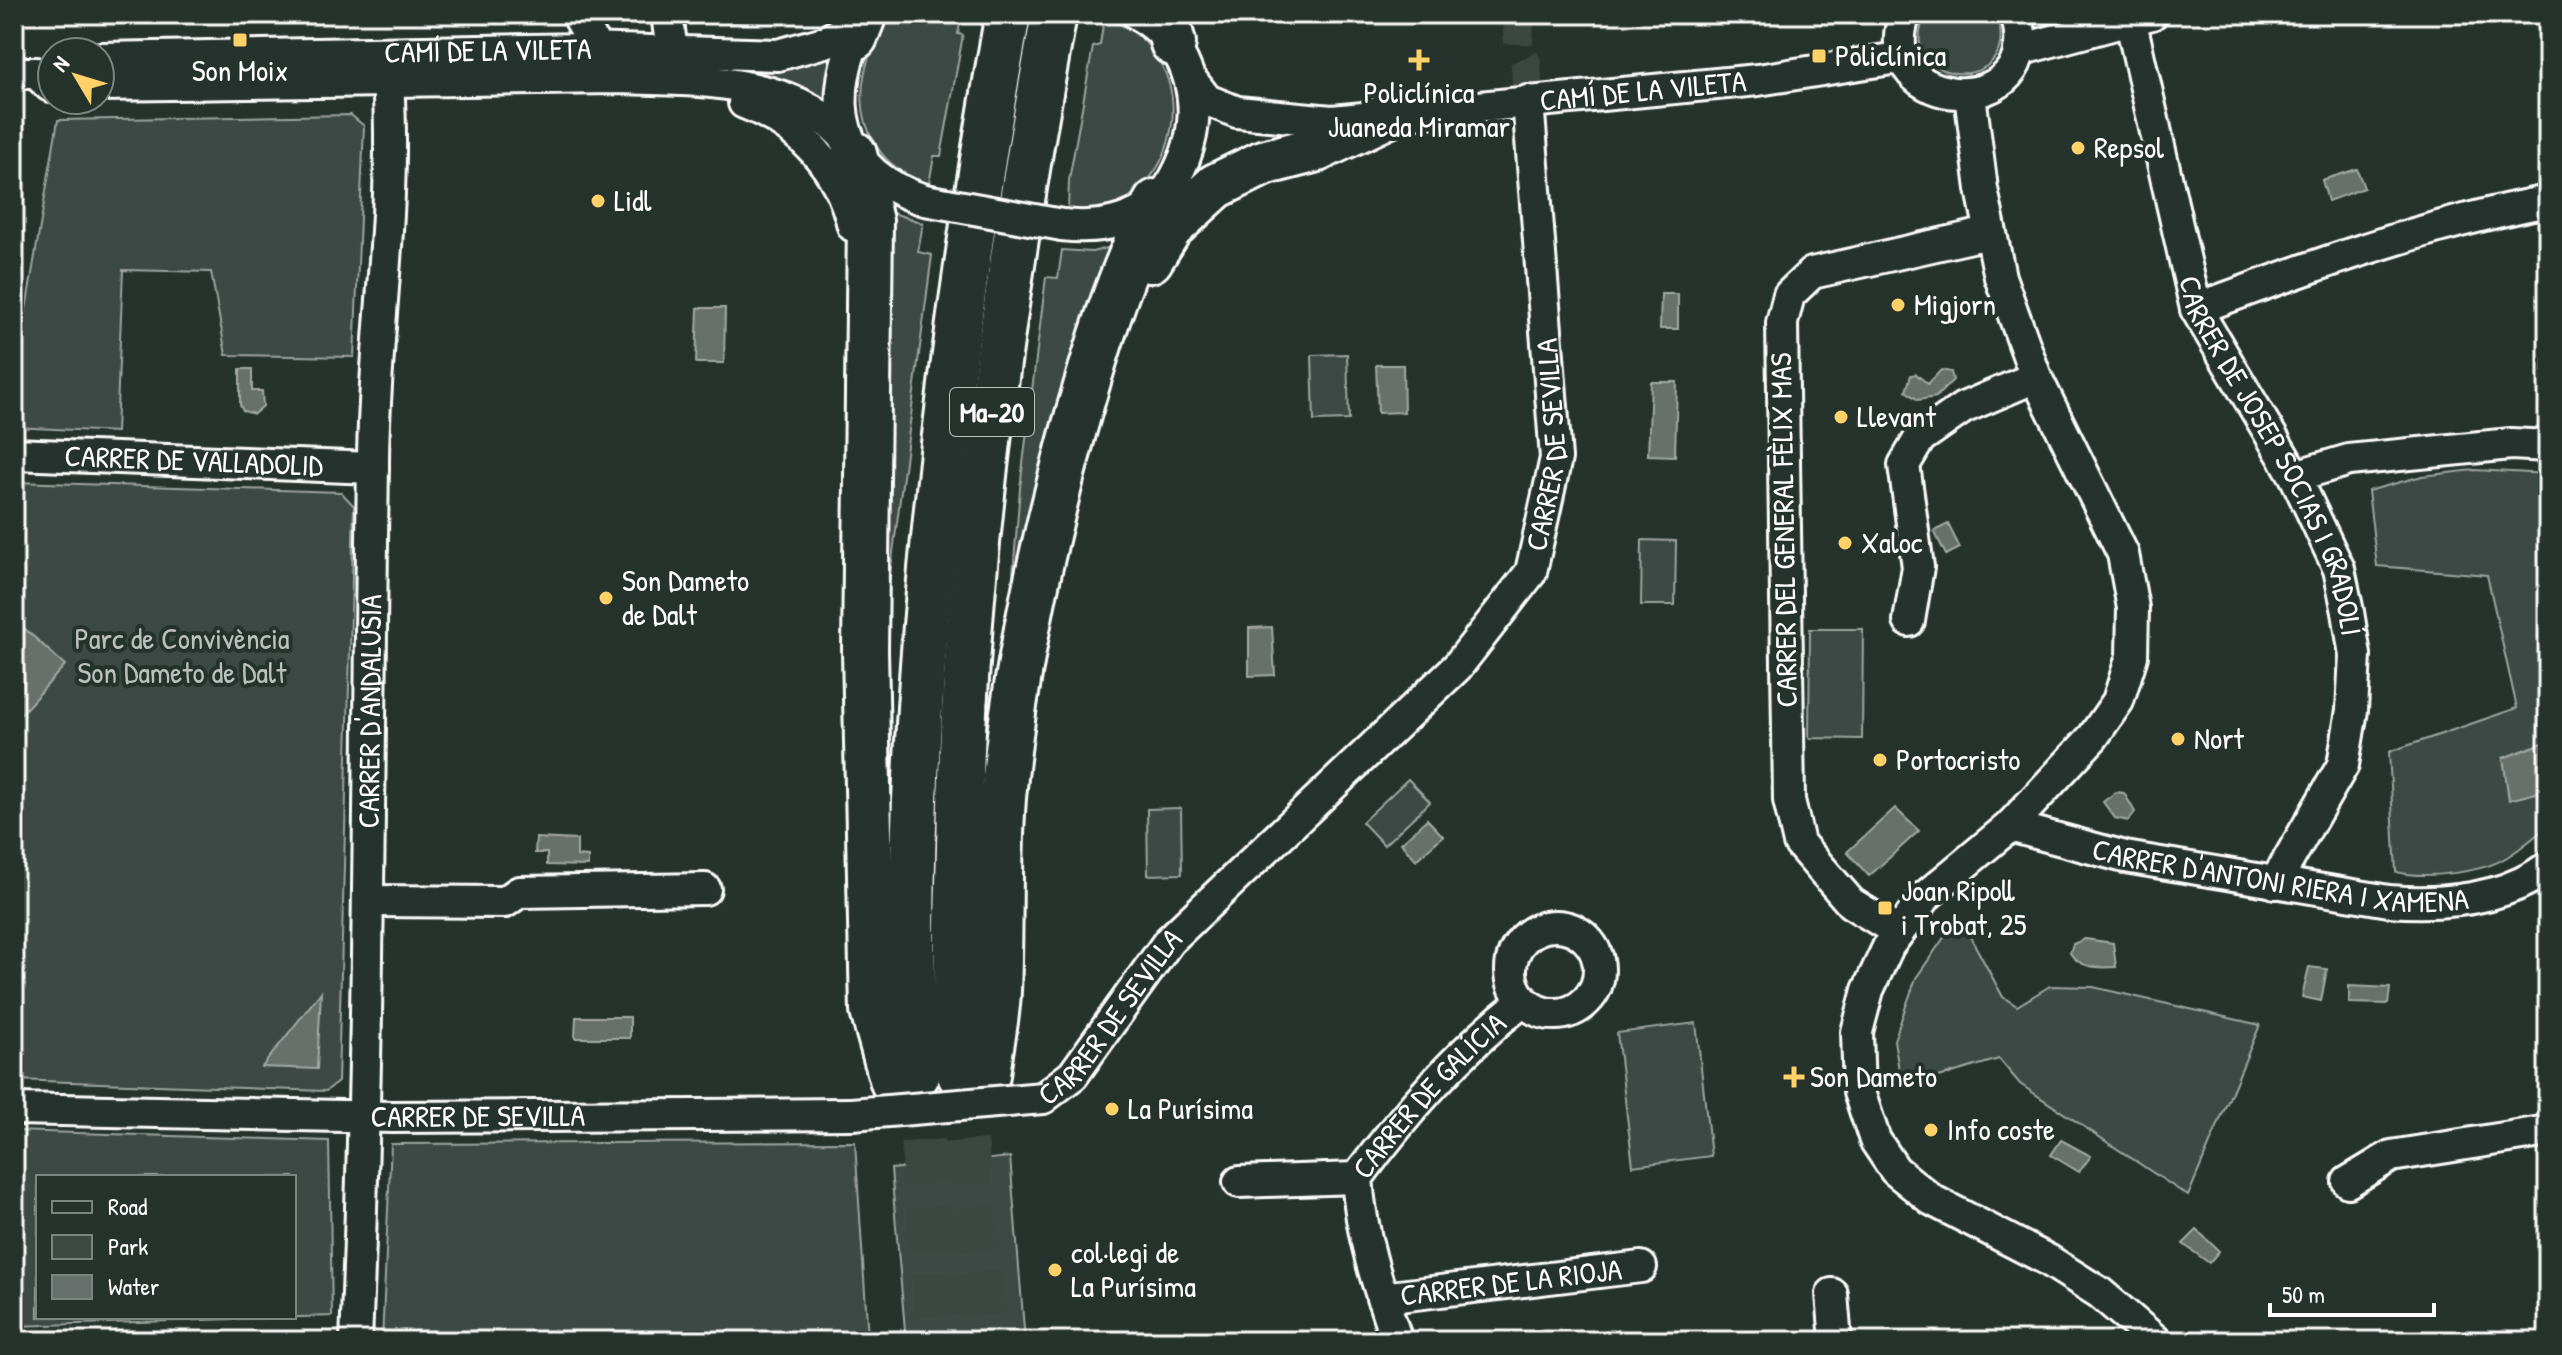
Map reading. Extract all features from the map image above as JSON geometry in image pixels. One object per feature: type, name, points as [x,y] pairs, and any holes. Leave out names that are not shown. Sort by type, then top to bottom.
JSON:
[{"type":"highway","name":"Ma-20","points":[[868,356],[865,651],[873,1011],[905,1078],[915,807],[929,588],[956,341],[1008,14]]},
{"type":"highway","name":"Ma-20","points":[[1054,14],[996,376],[972,597],[959,814],[957,942],[973,1075],[998,993],[1000,833],[1011,728],[1038,576],[1068,449]]},
{"type":"highway","points":[[1068,449],[1132,294],[1161,241],[1184,212],[1216,186],[1246,170],[1280,157],[1317,149],[1391,114]]},
{"type":"highway","points":[[852,149],[870,221],[868,356]]},
{"type":"highway","points":[[1068,449],[1115,297],[1160,198]]},
{"type":"street","points":[[667,14],[672,52]]},
{"type":"street","name":"CAMÍ DE LA VILETA","points":[[1137,14],[1176,37],[1207,100],[1237,112],[1332,121],[1758,80],[1904,57]]},
{"type":"street","points":[[1905,14],[1900,37],[1904,57],[1914,75],[1930,88],[1949,95],[1970,95],[2001,80],[2019,50],[2020,33],[2016,14]]},
{"type":"street","points":[[2019,50],[2141,16]]},
{"type":"street","name":"CARRER DE JOSEP SOCIAS I GRADOLÍ","points":[[2141,16],[2196,309],[2295,476],[2339,569],[2355,655],[2352,710],[2343,765],[2275,883]]},
{"type":"street","points":[[852,149],[841,87],[863,19]]},
{"type":"street","name":"CAMÍ DE LA VILETA","points":[[116,57],[584,32],[625,49],[753,56],[799,52],[840,35],[863,19]]},
{"type":"street","points":[[444,81],[476,65],[570,63],[584,32]]},
{"type":"street","points":[[1176,37],[1221,83],[1246,96],[1332,121]]},
{"type":"street","points":[[1160,198],[1181,166],[1194,130],[1176,37]]},
{"type":"street","points":[[14,59],[36,70]]},
{"type":"street","points":[[14,73],[36,73]]},
{"type":"street","name":"CAMÍ DE LA VILETA","points":[[116,85],[618,78],[754,90],[794,102],[836,128],[852,149],[887,183],[925,200],[1062,225],[1104,226],[1160,198],[1218,163],[1252,148],[1304,135],[1332,121]]},
{"type":"street","points":[[14,86],[36,81]]},
{"type":"street","name":"CARRER D'ANDALUSIA","points":[[356,1341],[366,1113],[373,468],[389,138],[388,82]]},
{"type":"street","points":[[690,82],[776,117],[808,143],[824,162],[850,214],[855,240],[859,335],[868,356]]},
{"type":"street","points":[[1970,95],[1989,233],[2000,277],[2036,377],[2123,554],[2133,608],[2132,656],[2118,701],[2093,737],[2010,826],[1927,895],[1898,932],[1868,990],[1857,1032],[1859,1092],[1875,1140],[1895,1170],[1932,1200],[2048,1260],[2100,1293],[2156,1341]]},
{"type":"street","name":"CARRER DE SEVILLA","points":[[14,1109],[366,1113],[392,1117],[852,1114],[1043,1098],[1073,1075],[1169,941],[1457,667],[1531,572],[1556,458],[1528,101]]},
{"type":"street","points":[[2196,309],[2338,256],[2486,213],[2548,201]]},
{"type":"street","name":"CARRER DEL GENERAL FÈLIX MAS","points":[[1898,932],[1851,903],[1799,843],[1789,800],[1782,323],[1789,295],[1812,273],[1989,233]]},
{"type":"street","points":[[1909,621],[1918,567],[1904,465],[1920,438],[1963,408],[2036,377]]},
{"type":"street","points":[[2295,476],[2349,460],[2511,444],[2548,446]]},
{"type":"street","name":"CARRER DE VALLADOLID","points":[[14,454],[373,468]]},
{"type":"street","name":"CARRER D'ANTONI RIERA I XAMENA","points":[[2010,826],[2125,857],[2275,883],[2427,904],[2470,899],[2535,877],[2548,867]]},
{"type":"street","points":[[368,901],[505,902],[519,892],[705,889]]},
{"type":"street","name":"CARRER DE GALÍCIA","points":[[1397,1341],[1359,1218],[1357,1178],[1437,1080],[1480,1035],[1523,1001]]},
{"type":"street","points":[[2348,1182],[2391,1156],[2548,1131]]},
{"type":"street","points":[[1239,1182],[1357,1178]]},
{"type":"street","name":"CARRER DE LA RIOJA","points":[[1382,1298],[1641,1267]]},
{"type":"street","points":[[1832,1294],[1836,1341]]},
{"type":"green space","points":[[702,14],[796,14],[791,19],[711,23]]},
{"type":"green space","points":[[893,14],[962,14],[958,34],[963,35],[941,156],[934,156],[929,184],[903,172],[883,155],[870,135],[863,111],[863,87],[868,62],[878,37]]},
{"type":"green space","points":[[1926,14],[1996,14],[2000,41],[1993,60],[1978,71],[1959,73],[1940,68],[1926,57],[1920,38]]},
{"type":"green space","points":[[1104,18],[1139,37],[1161,64],[1172,97],[1171,132],[1159,164],[1138,190],[1107,207],[1068,211],[1069,180],[1093,47],[1100,45]]},
{"type":"green space","points":[[840,52],[831,111],[669,62],[776,67],[818,60]]},
{"type":"green space","points":[[351,115],[364,126],[354,357],[226,355],[211,272],[123,270],[116,432],[14,427],[14,380],[58,120]]},
{"type":"green space","points":[[890,212],[923,223],[918,252],[932,255],[883,629]]},
{"type":"green space","points":[[1111,247],[1006,661],[1020,488],[1046,277],[1058,278],[1062,250],[1092,252]]},
{"type":"green space","points":[[2548,254],[2548,445],[2541,445]]},
{"type":"green space","points":[[1347,354],[1349,420],[1314,421],[1312,355]]},
{"type":"green space","points":[[2474,470],[2548,474],[2548,826],[2513,853],[2483,867],[2437,875],[2396,872],[2389,752],[2517,708],[2487,575],[2377,566],[2368,491],[2422,476]]},
{"type":"green space","name":"Parc de Convivència Son Dameto de Dalt","points":[[14,482],[341,492],[354,506],[338,1082],[326,1091],[14,1080]]},
{"type":"green space","points":[[1642,540],[1676,541],[1675,605],[1641,605]]},
{"type":"green space","points":[[1810,629],[1863,629],[1862,739],[1809,738]]},
{"type":"green space","points":[[1408,779],[1430,802],[1384,845],[1362,822]]},
{"type":"green space","points":[[1181,808],[1182,874],[1148,875],[1147,809]]},
{"type":"green space","points":[[1959,916],[2003,997],[2017,1006],[2050,986],[2093,987],[2260,1025],[2188,1196],[2020,1084],[1999,1059],[1902,1088],[1894,1040],[1916,978]]},
{"type":"green space","points":[[1696,1023],[1711,1156],[1633,1166],[1617,1033]]},
{"type":"green space","points":[[14,1131],[329,1141],[332,1316],[296,1317],[296,1175],[36,1175],[36,1319],[237,1319],[14,1326]]},
{"type":"green space","points":[[855,1142],[868,1338],[382,1341],[391,1144]]},
{"type":"green space","points":[[1010,1157],[1025,1341],[875,1341],[875,1337],[905,1330],[891,1169]]},
{"type":"water","points":[[2357,169],[2364,188],[2328,201],[2322,180]]},
{"type":"water","points":[[1661,294],[1678,294],[1678,329],[1660,329]]},
{"type":"water","points":[[698,308],[725,308],[724,363],[696,363]]},
{"type":"water","points":[[1376,365],[1403,365],[1404,412],[1378,413]]},
{"type":"water","points":[[240,369],[252,369],[252,391],[262,391],[263,406],[254,414],[243,411],[240,405]]},
{"type":"water","points":[[1941,370],[1951,372],[1953,380],[1936,397],[1918,400],[1906,391],[1911,375],[1916,374],[1928,384]]},
{"type":"water","points":[[1651,382],[1677,382],[1675,456],[1648,455]]},
{"type":"water","points":[[1948,524],[1960,548],[1946,555],[1934,531]]},
{"type":"water","points":[[14,619],[65,665],[14,722]]},
{"type":"water","points":[[1272,627],[1275,675],[1249,676],[1249,628]]},
{"type":"water","points":[[2548,741],[2548,790],[2509,800],[2503,758]]},
{"type":"water","points":[[2116,792],[2124,793],[2135,812],[2128,821],[2115,818],[2103,802]]},
{"type":"water","points":[[1895,808],[1919,831],[1869,876],[1847,852]]},
{"type":"water","points":[[1427,819],[1443,836],[1416,860],[1401,843]]},
{"type":"water","points":[[536,838],[577,840],[577,856],[588,857],[588,866],[547,865],[547,853],[535,853]]},
{"type":"water","points":[[2085,939],[2113,943],[2116,967],[2090,966],[2074,958],[2070,953],[2073,944]]},
{"type":"water","points":[[2309,967],[2327,969],[2321,1001],[2302,997]]},
{"type":"water","points":[[2349,986],[2390,988],[2388,1004],[2349,1003]]},
{"type":"water","points":[[321,992],[317,1069],[262,1067]]},
{"type":"water","points":[[576,1017],[630,1017],[630,1038],[575,1038]]},
{"type":"water","points":[[2061,1140],[2091,1156],[2079,1172],[2051,1155]]},
{"type":"water","points":[[2197,1230],[2219,1251],[2209,1263],[2183,1244]]},
{"type":"tunnel","points":[[1519,14],[1518,45],[1526,63],[1528,101]]},
{"type":"tunnel","points":[[917,1075],[939,1341]]},
{"type":"tunnel","points":[[960,1075],[984,1341]]},
{"type":"place","name":"Son Moix","points":[[240,40]]},
{"type":"place","name":"Policlínica","points":[[1819,56]]},
{"type":"place","name":"Policlínica Juaneda Miramar","points":[[1419,60]]},
{"type":"place","name":"Repsol","points":[[2078,148]]},
{"type":"place","name":"Lidl","points":[[598,201]]},
{"type":"place","name":"Migjorn","points":[[1898,305]]},
{"type":"place","name":"Llevant","points":[[1841,417]]},
{"type":"place","name":"Xaloc","points":[[1845,543]]},
{"type":"place","name":"Son Dameto de Dalt","points":[[606,598]]},
{"type":"place","name":"Nort","points":[[2178,739]]},
{"type":"place","name":"Portocristo","points":[[1880,760]]},
{"type":"place","name":"Joan Ripoll i Trobat, 25","points":[[1885,908]]},
{"type":"place","name":"Son Dameto","points":[[1794,1077]]},
{"type":"place","name":"La Purísima","points":[[1112,1109]]},
{"type":"place","name":"Info coste","points":[[1931,1130]]},
{"type":"place","name":"col·legi de La Purísima","points":[[1055,1270]]}]
